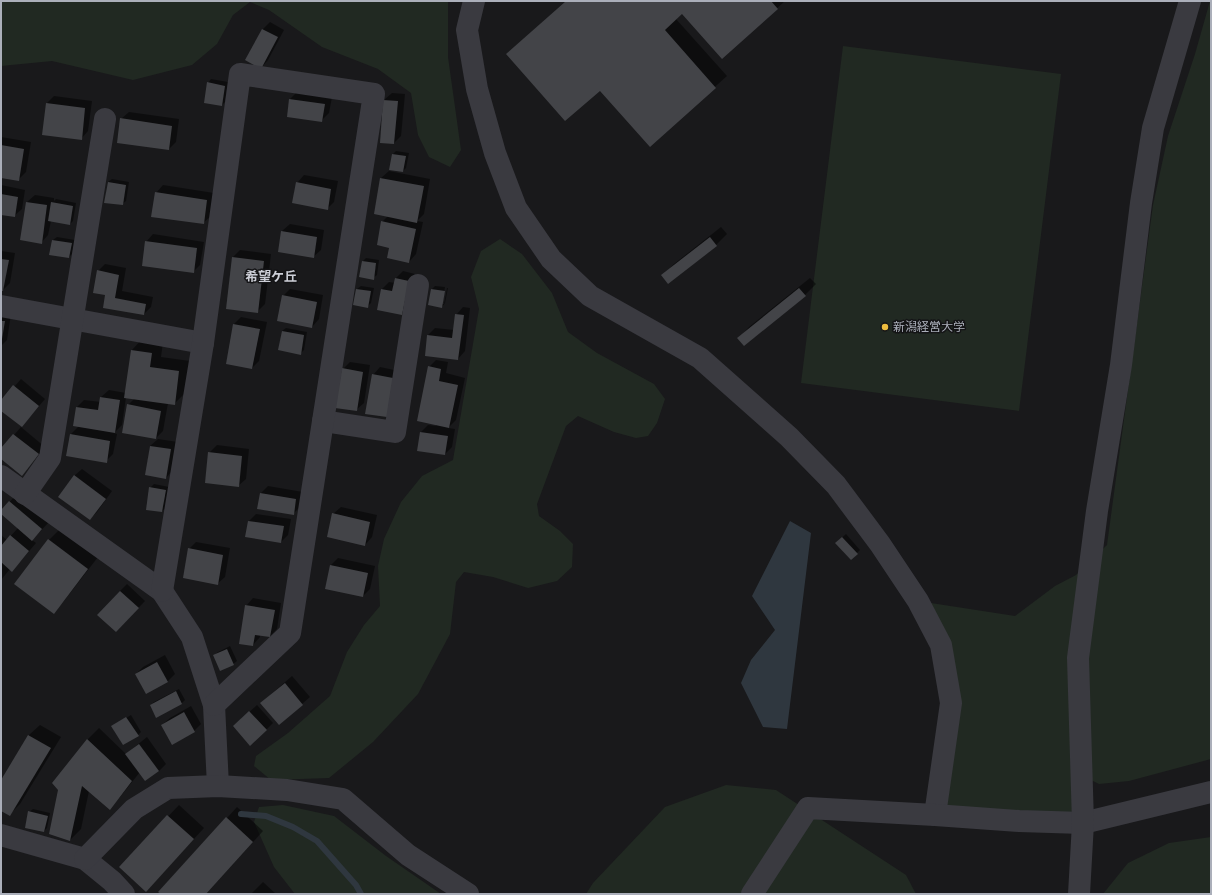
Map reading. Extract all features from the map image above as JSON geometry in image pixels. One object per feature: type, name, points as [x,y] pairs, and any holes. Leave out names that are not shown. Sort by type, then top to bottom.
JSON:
[{"type":"street","points":[[474,1],[467,30],[477,89],[495,153],[516,208],[551,259],[590,296],[700,358],[789,437],[836,486],[880,544],[918,601],[941,645],[951,703],[935,815]]},
{"type":"street","points":[[1078,894],[1083,823],[1078,658],[1096,511],[1121,365],[1141,203],[1153,128],[1190,1]]},
{"type":"street","points":[[162,591],[203,343],[240,74],[374,94],[290,633],[214,705]]},
{"type":"street","points":[[25,494],[50,458],[105,119]]},
{"type":"street","points":[[323,420],[395,432],[418,285]]},
{"type":"street","points":[[1,306],[203,343]]},
{"type":"street","points":[[1,476],[162,591],[192,637],[214,705],[218,786]]},
{"type":"street","points":[[85,859],[134,809],[168,788],[218,786],[287,790],[343,799],[408,855],[468,894]]},
{"type":"street","points":[[752,894],[808,808],[1019,821],[1083,823],[1211,792]]},
{"type":"street","points":[[1,834],[85,859],[112,881],[124,894]]},
{"type":"shaded area","points":[[1,1],[448,1],[448,57],[461,150],[450,167],[429,157],[418,135],[411,93],[378,69],[322,47],[269,10],[250,2],[233,15],[217,44],[192,65],[133,80],[52,61],[1,66]]},
{"type":"shaded area","points":[[1210,1],[1211,759],[1129,781],[1099,784],[1081,775],[1083,823],[935,815],[951,703],[918,601],[1015,616],[1055,586],[1076,575],[1107,545],[1153,205],[1168,136],[1195,54]]},
{"type":"shaded area","points":[[843,46],[1061,74],[1019,411],[801,383]]},
{"type":"shaded area","points":[[500,239],[522,254],[552,293],[568,332],[597,353],[654,384],[665,399],[657,423],[648,436],[636,438],[614,432],[578,416],[566,426],[537,504],[539,516],[560,531],[573,544],[572,567],[557,581],[528,588],[493,577],[464,572],[456,582],[450,634],[418,694],[373,742],[329,778],[271,780],[254,766],[256,756],[288,733],[330,696],[347,652],[364,625],[380,606],[378,566],[384,539],[401,502],[422,476],[453,460],[479,309],[471,277],[481,251]]},
{"type":"shaded area","points":[[790,521],[811,533],[787,729],[763,727],[741,683],[751,660],[775,630],[752,596]]},
{"type":"shaded area","points":[[726,785],[776,790],[906,875],[916,894],[586,894],[593,883],[665,807]]},
{"type":"shaded area","points":[[283,805],[334,816],[386,856],[441,894],[295,894],[274,867],[254,822],[259,807]]},
{"type":"shaded area","points":[[1211,837],[1211,894],[1103,894],[1128,863],[1169,843]]},
{"type":"building","points":[[566,1],[771,1],[778,9],[722,59],[682,14],[665,30],[716,88],[650,147],[600,91],[565,121],[506,54]]},
{"type":"building","points":[[262,29],[278,37],[261,69],[245,60]]},
{"type":"building","points":[[207,82],[225,86],[222,106],[204,103]]},
{"type":"building","points":[[289,99],[325,104],[322,122],[287,117]]},
{"type":"building","points":[[383,100],[398,101],[394,144],[380,143]]},
{"type":"building","points":[[46,103],[85,108],[82,140],[42,135]]},
{"type":"building","points":[[120,118],[172,126],[169,150],[117,143]]},
{"type":"building","points":[[1,145],[24,149],[19,181],[1,178]]},
{"type":"building","points":[[392,154],[406,156],[403,172],[389,170]]},
{"type":"building","points":[[380,178],[424,186],[417,223],[374,214]]},
{"type":"building","points":[[108,182],[126,185],[123,205],[104,203]]},
{"type":"building","points":[[296,182],[331,189],[328,210],[292,203]]},
{"type":"building","points":[[155,192],[207,200],[204,224],[151,217]]},
{"type":"building","points":[[1,194],[18,197],[15,217],[1,215]]},
{"type":"building","points":[[26,202],[47,205],[42,244],[20,240]]},
{"type":"building","points":[[51,202],[73,206],[70,225],[48,221]]},
{"type":"building","points":[[381,221],[416,229],[409,263],[387,258],[389,248],[377,245]]},
{"type":"building","points":[[281,231],[317,237],[314,258],[278,252]]},
{"type":"building","points":[[710,237],[717,246],[668,284],[661,275]]},
{"type":"building","points":[[52,240],[72,243],[69,258],[49,255]]},
{"type":"building","points":[[145,241],[197,248],[194,273],[142,266]]},
{"type":"building","points":[[232,257],[264,261],[258,313],[226,309]]},
{"type":"building","points":[[1,259],[9,260],[3,291],[1,291]]},
{"type":"building","points":[[362,261],[376,263],[374,280],[359,277]]},
{"type":"building","points":[[97,270],[119,275],[115,298],[146,304],[144,315],[103,308],[105,295],[93,293]]},
{"type":"building","points":[[395,278],[409,281],[402,315],[377,310],[381,289],[392,291]]},
{"type":"building","points":[[799,288],[806,296],[744,346],[737,338]]},
{"type":"building","points":[[356,289],[371,291],[368,308],[353,305]]},
{"type":"building","points":[[431,289],[445,291],[442,308],[428,305]]},
{"type":"building","points":[[282,295],[317,302],[312,328],[277,321]]},
{"type":"building","points":[[455,314],[464,315],[458,360],[425,356],[427,335],[452,338]]},
{"type":"building","points":[[1,321],[5,321],[2,339],[1,339]]},
{"type":"building","points":[[233,324],[260,329],[252,369],[226,364]]},
{"type":"building","points":[[282,331],[304,335],[301,355],[278,350]]},
{"type":"building","points":[[131,350],[152,353],[150,367],[179,371],[175,405],[124,398]]},
{"type":"building","points":[[428,366],[441,369],[439,381],[458,385],[449,428],[417,421]]},
{"type":"building","points":[[342,368],[363,372],[357,411],[335,408]]},
{"type":"building","points":[[372,374],[393,378],[387,417],[365,414]]},
{"type":"building","points":[[13,385],[39,406],[22,427],[1,411],[1,400]]},
{"type":"building","points":[[100,397],[120,400],[115,433],[73,426],[76,407],[98,410]]},
{"type":"building","points":[[127,404],[161,411],[156,439],[122,433]]},
{"type":"building","points":[[420,432],[448,436],[445,455],[417,451]]},
{"type":"building","points":[[13,434],[39,454],[22,476],[1,459],[1,448]]},
{"type":"building","points":[[70,434],[110,441],[107,463],[66,456]]},
{"type":"building","points":[[150,446],[171,449],[166,479],[145,475]]},
{"type":"building","points":[[208,452],[242,456],[239,487],[205,483]]},
{"type":"building","points":[[74,475],[106,499],[90,520],[58,497]]},
{"type":"building","points":[[149,487],[166,490],[162,512],[146,510]]},
{"type":"building","points":[[260,493],[296,499],[294,515],[257,509]]},
{"type":"building","points":[[9,501],[42,529],[32,541],[1,514],[1,510]]},
{"type":"building","points":[[332,513],[370,522],[365,546],[327,537]]},
{"type":"building","points":[[248,521],[284,526],[281,543],[245,537]]},
{"type":"building","points":[[10,535],[29,551],[12,572],[1,562],[1,546]]},
{"type":"building","points":[[842,537],[858,554],[851,560],[835,543]]},
{"type":"building","points":[[48,539],[88,569],[54,614],[14,584]]},
{"type":"building","points":[[188,548],[223,555],[218,585],[183,578]]},
{"type":"building","points":[[330,565],[368,573],[363,597],[325,589]]},
{"type":"building","points":[[120,591],[139,608],[116,632],[97,615]]},
{"type":"building","points":[[245,605],[275,610],[270,637],[255,635],[253,646],[239,644]]},
{"type":"building","points":[[227,649],[234,665],[220,671],[213,655]]},
{"type":"building","points":[[157,662],[168,682],[146,694],[135,674]]},
{"type":"building","points":[[285,683],[303,705],[279,725],[260,703]]},
{"type":"building","points":[[176,691],[182,704],[156,718],[150,705]]},
{"type":"building","points":[[249,711],[267,730],[250,746],[233,726]]},
{"type":"building","points":[[184,712],[195,732],[172,745],[161,725]]},
{"type":"building","points":[[126,717],[139,736],[123,745],[111,726]]},
{"type":"building","points":[[28,735],[51,748],[10,816],[1,811],[1,780]]},
{"type":"building","points":[[87,739],[132,781],[110,810],[82,786],[70,841],[49,834],[58,790],[52,783]]},
{"type":"building","points":[[139,744],[159,771],[145,781],[125,754]]},
{"type":"building","points":[[28,811],[48,816],[44,832],[25,828]]},
{"type":"building","points":[[167,815],[194,839],[146,892],[119,867]]},
{"type":"building","points":[[226,817],[253,842],[206,894],[161,894],[158,892]]},
{"type":"waterway","points":[[241,814],[266,816],[293,827],[317,841],[356,885],[361,894]]},
{"type":"place","name":"新潟経営大学","points":[[885,327]]},
{"type":"district","name":"希望ケ丘","points":[[271,276]]}]
